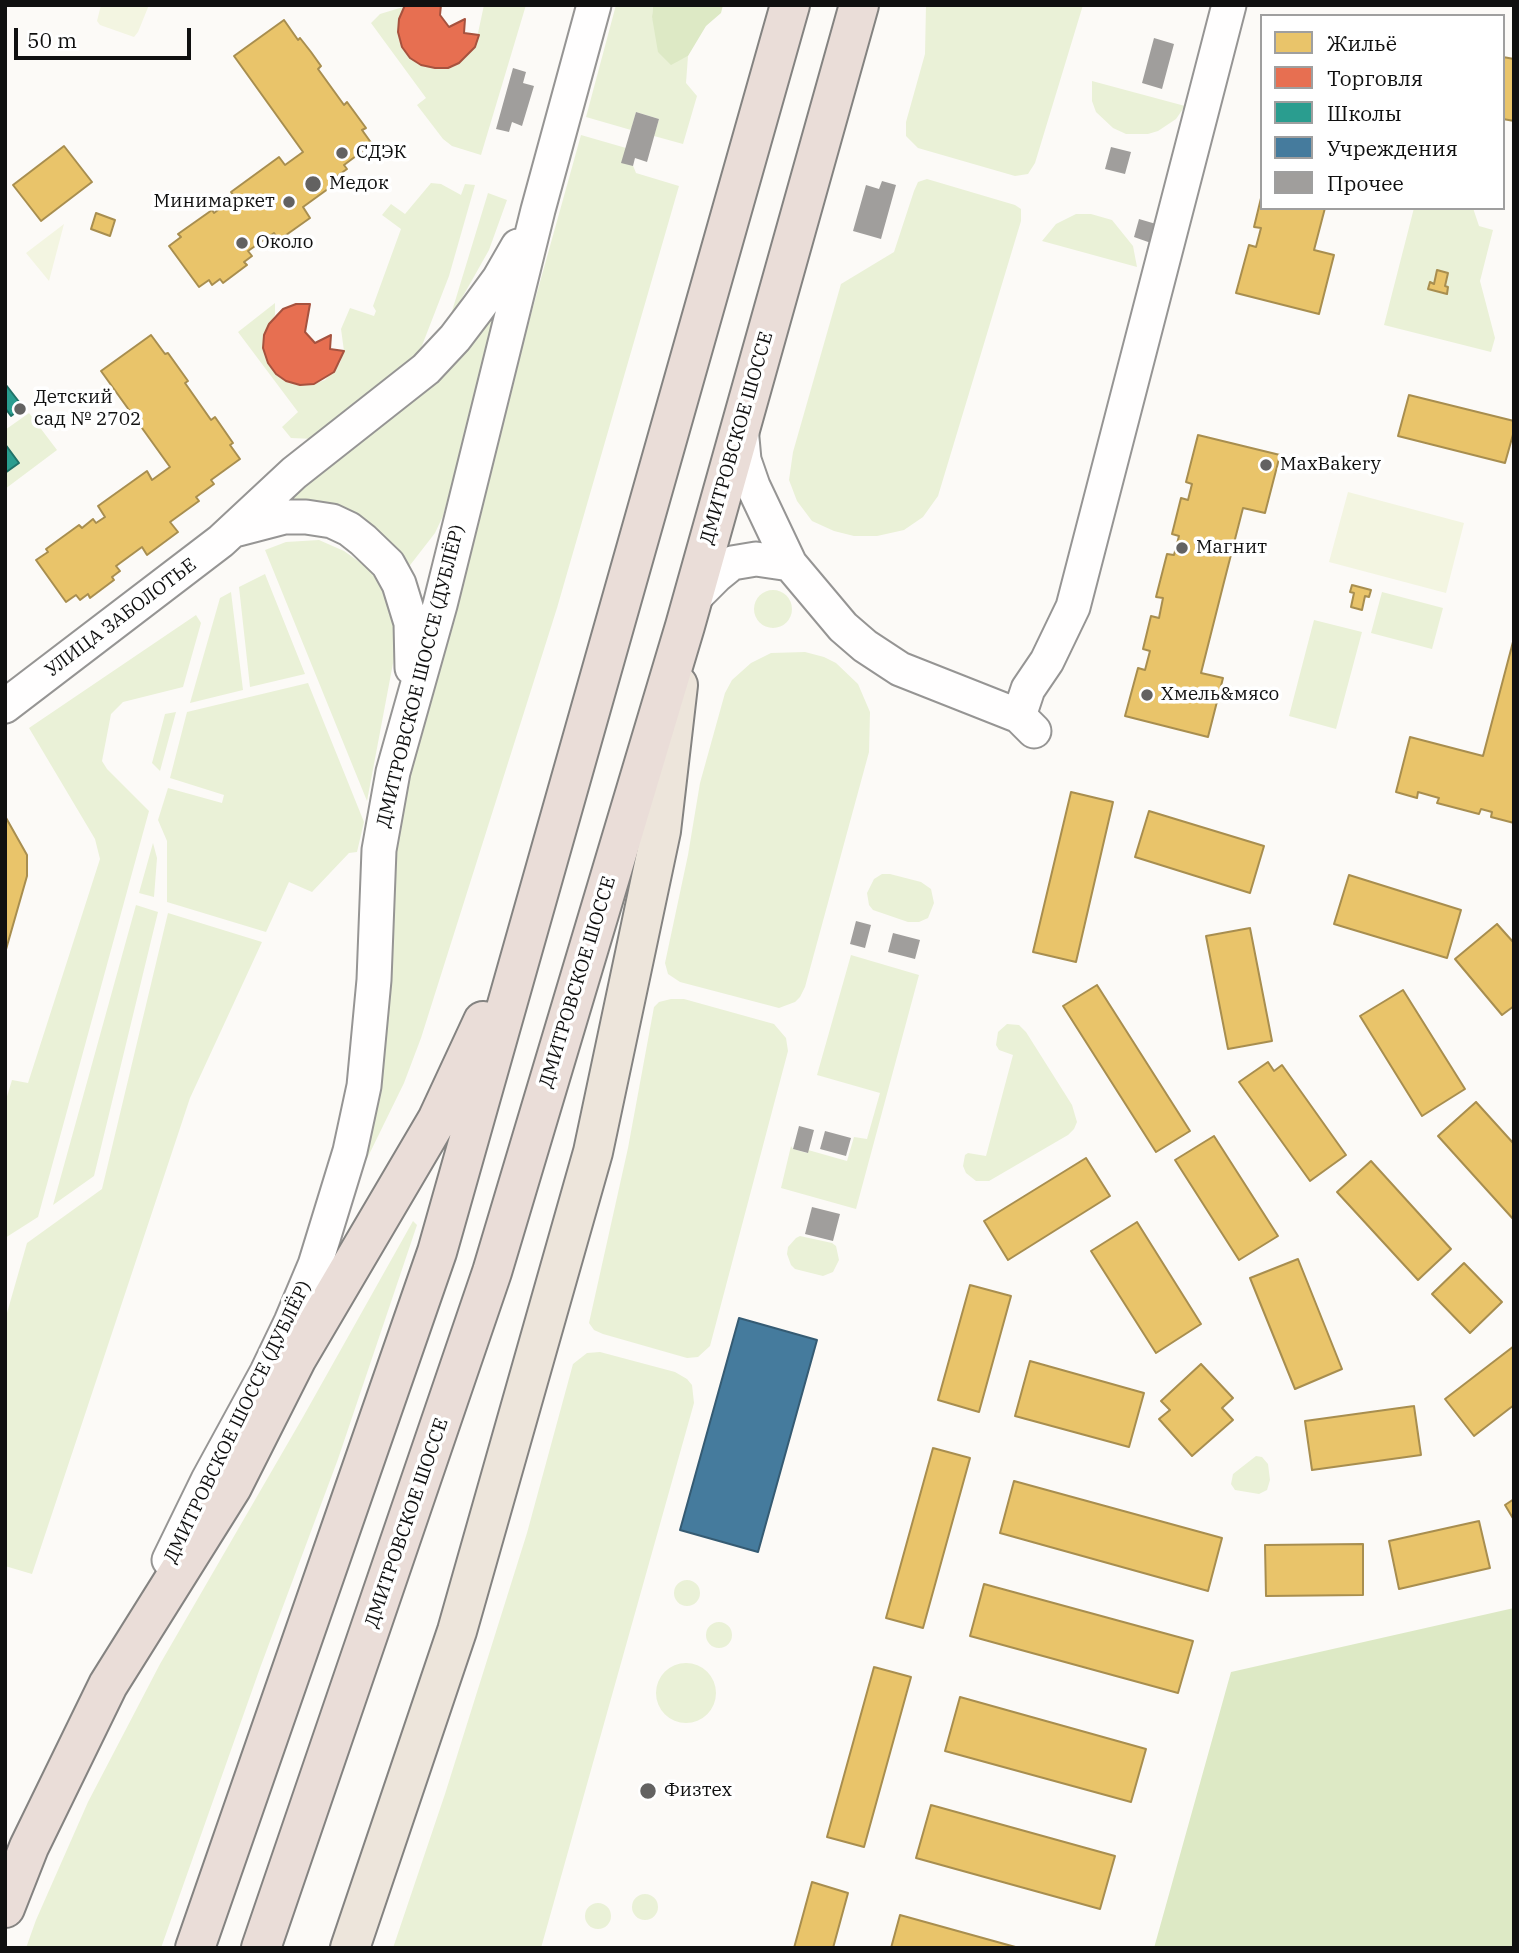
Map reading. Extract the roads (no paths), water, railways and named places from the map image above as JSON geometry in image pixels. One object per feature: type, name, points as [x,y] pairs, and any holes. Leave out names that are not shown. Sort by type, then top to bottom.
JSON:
[{"type":"highway","points":[[195,1948],[437,1252],[790,5]]},
{"type":"highway","name":"ДМИТРОВСКОЕ ШОССЕ","points":[[261,1948],[492,1272],[688,613],[859,5]]},
{"type":"highway","name":"ДМИТРОВСКОЕ ШОССЕ (ДУБЛЁР)","points":[[5,1908],[29,1847],[108,1685],[232,1487],[297,1357],[437,1119],[503,977],[540,887]]},
{"type":"main road","points":[[350,1948],[457,1631],[593,1152],[661,831],[688,613]]},
{"type":"street","name":"ДМИТРОВСКОЕ ШОССЕ (ДУБЛЁР)","points":[[108,1685],[208,1480],[291,1322],[330,1221],[350,1151],[364,1086],[374,980],[379,850],[393,772],[440,604],[538,210],[594,5]]},
{"type":"street","points":[[741,424],[744,460],[753,486],[790,564],[843,627],[900,669],[1026,724],[1028,689],[1052,652],[1073,607],[1229,5]]},
{"type":"street","name":"УЛИЦА ЗАБОЛОТЬЕ","points":[[5,706],[236,529],[293,473],[401,390],[455,338],[499,279],[538,210]]},
{"type":"street","points":[[236,529],[284,517],[332,521],[349,529],[378,552],[399,584],[411,623],[412,661],[408,718]]},
{"type":"street","points":[[688,613],[716,576],[732,564],[756,559],[790,564]]},
{"type":"place","name":"СДЭК","points":[[342,153]]},
{"type":"place","name":"Медок","points":[[313,184]]},
{"type":"place","name":"Минимаркет","points":[[289,202]]},
{"type":"place","name":"Около","points":[[242,243]]},
{"type":"place","name":"Детский сад № 2702","points":[[20,409]]},
{"type":"place","name":"MaxBakery","points":[[1266,465]]},
{"type":"place","name":"Магнит","points":[[1182,548]]},
{"type":"place","name":"Хмель&мясо","points":[[1147,695]]},
{"type":"place","name":"Физтех","points":[[648,1791]]}]
